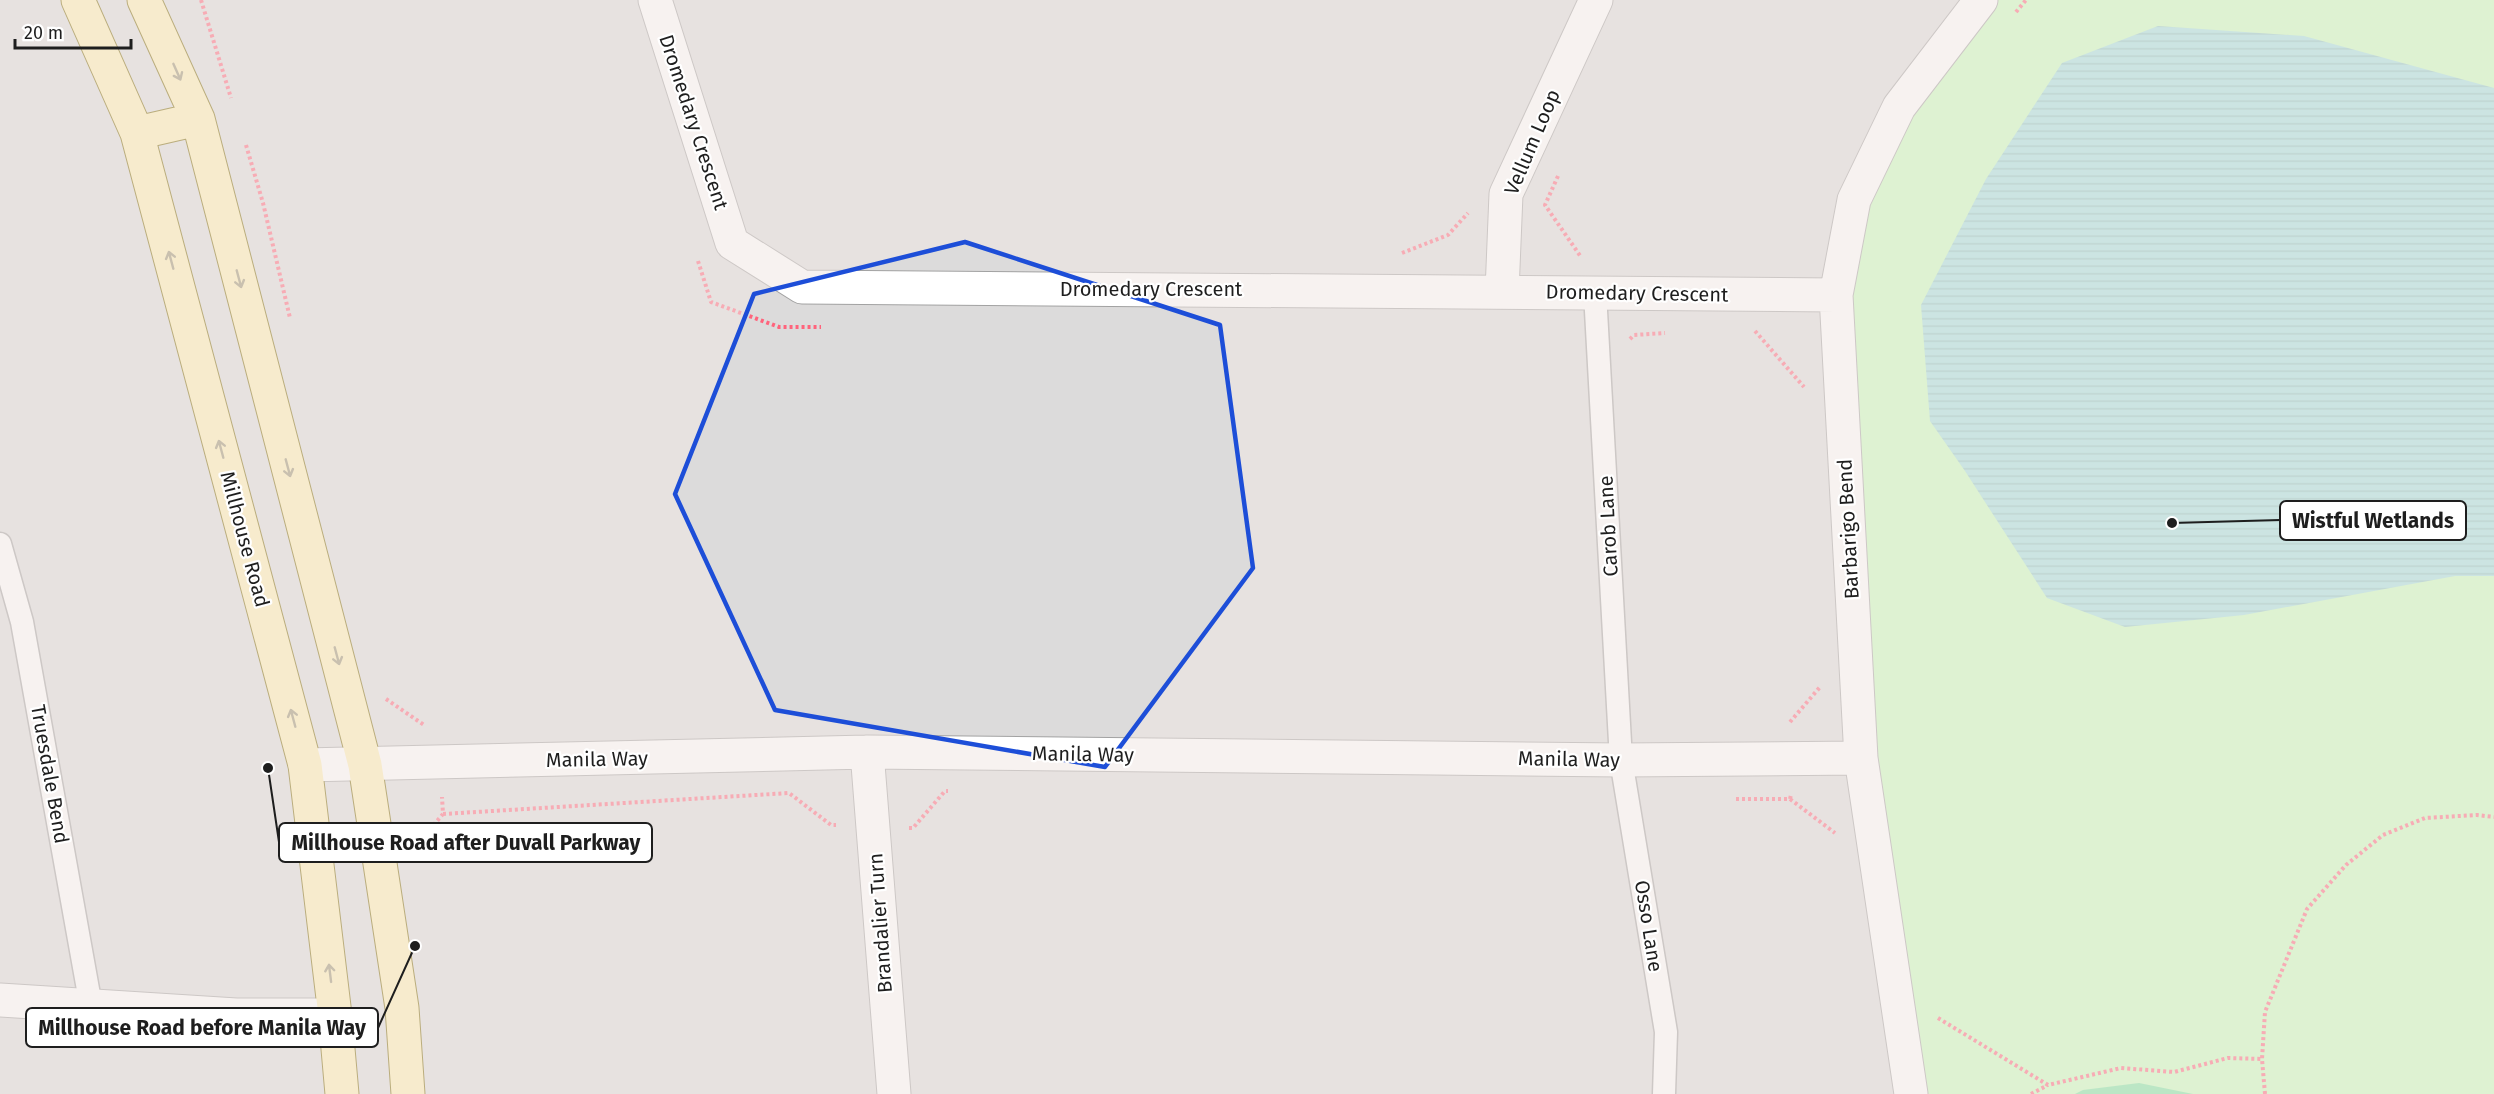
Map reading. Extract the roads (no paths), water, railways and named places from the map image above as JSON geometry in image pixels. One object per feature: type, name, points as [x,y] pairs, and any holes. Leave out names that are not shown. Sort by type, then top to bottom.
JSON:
[{"type":"main road","name":"Millhouse Road","points":[[78,0],[137,133],[305,765],[335,1015],[342,1094]]},
{"type":"main road","points":[[144,0],[198,118],[365,765],[402,1008],[408,1094]]},
{"type":"main road","points":[[137,133],[198,118]]},
{"type":"street","name":"Dromedary Crescent","points":[[655,0],[732,243],[802,286],[1836,295]]},
{"type":"street","name":"Vellum Loop","points":[[1502,292],[1506,194],[1596,0]]},
{"type":"street","name":"Barbarigo Bend","points":[[1911,1094],[1861,758],[1836,295],[1854,200],[1899,107],[1981,0]]},
{"type":"street","name":"Manila Way","points":[[305,765],[867,752],[1622,760],[1861,758]]},
{"type":"street","name":"Brandalier Turn","points":[[867,752],[894,1094]]},
{"type":"street","points":[[0,1000],[236,1015],[335,1015]]},
{"type":"lane","name":"Carob Lane","points":[[1595,293],[1622,760]]},
{"type":"lane","name":"Truesdale Bend","points":[[0,544],[22,621],[90,1006]]},
{"type":"lane","name":"Osso Lane","points":[[1622,760],[1666,1032],[1664,1094]]},
{"type":"water","points":[[2158,26],[2304,36],[2494,88],[2494,576],[2455,576],[2244,615],[2125,627],[2047,598],[1930,421],[1921,305],[1986,179],[2062,63]]},
{"type":"place","name":"Wistful Wetlands","points":[[2172,523]]},
{"type":"place","name":"Millhouse Road after Duvall Parkway","points":[[268,768]]},
{"type":"place","name":"Millhouse Road before Manila Way","points":[[415,946]]}]
